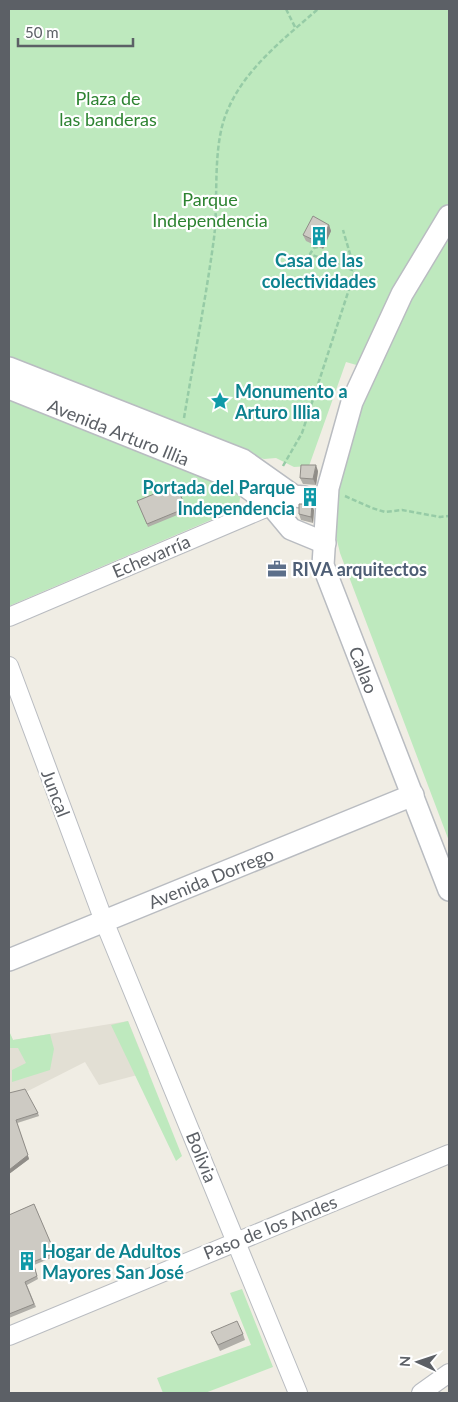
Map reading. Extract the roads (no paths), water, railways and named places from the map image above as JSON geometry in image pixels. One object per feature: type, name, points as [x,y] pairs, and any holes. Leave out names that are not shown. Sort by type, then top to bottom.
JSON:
[{"type":"street","name":"Callao","points":[[449,216],[406,286],[383,330],[314,495],[325,543],[323,565],[449,890]]},
{"type":"street","name":"Avenida Arturo Illia","points":[[9,368],[243,460],[314,495]]},
{"type":"street","name":"Avenida Arturo Illia","points":[[9,388],[236,479],[270,505],[291,528],[325,543]]},
{"type":"street","name":"Echevarría","points":[[9,617],[270,505],[314,495]]},
{"type":"street","name":"Juncal","points":[[9,666],[104,921]]},
{"type":"street","name":"Avenida Dorrego","points":[[9,960],[413,795]]},
{"type":"street","name":"Bolivia","points":[[104,921],[298,1393]]},
{"type":"street","name":"Paso de los Andes","points":[[9,1336],[449,1154]]},
{"type":"street","points":[[421,1393],[449,1373]]},
{"type":"place","name":"Casa de las colectividades","points":[[319,236]]},
{"type":"place","name":"Monumento a Arturo Illia","points":[[220,401]]},
{"type":"place","name":"Portada del Parque Independencia","points":[[310,497]]},
{"type":"place","name":"RIVA arquitectos","points":[[277,569]]},
{"type":"place","name":"Hogar de Adultos Mayores San José","points":[[27,1261]]},
{"type":"park label","name":"Plaza de las banderas","points":[[108,108]]},
{"type":"park label","name":"Parque Independencia","points":[[210,209]]}]
